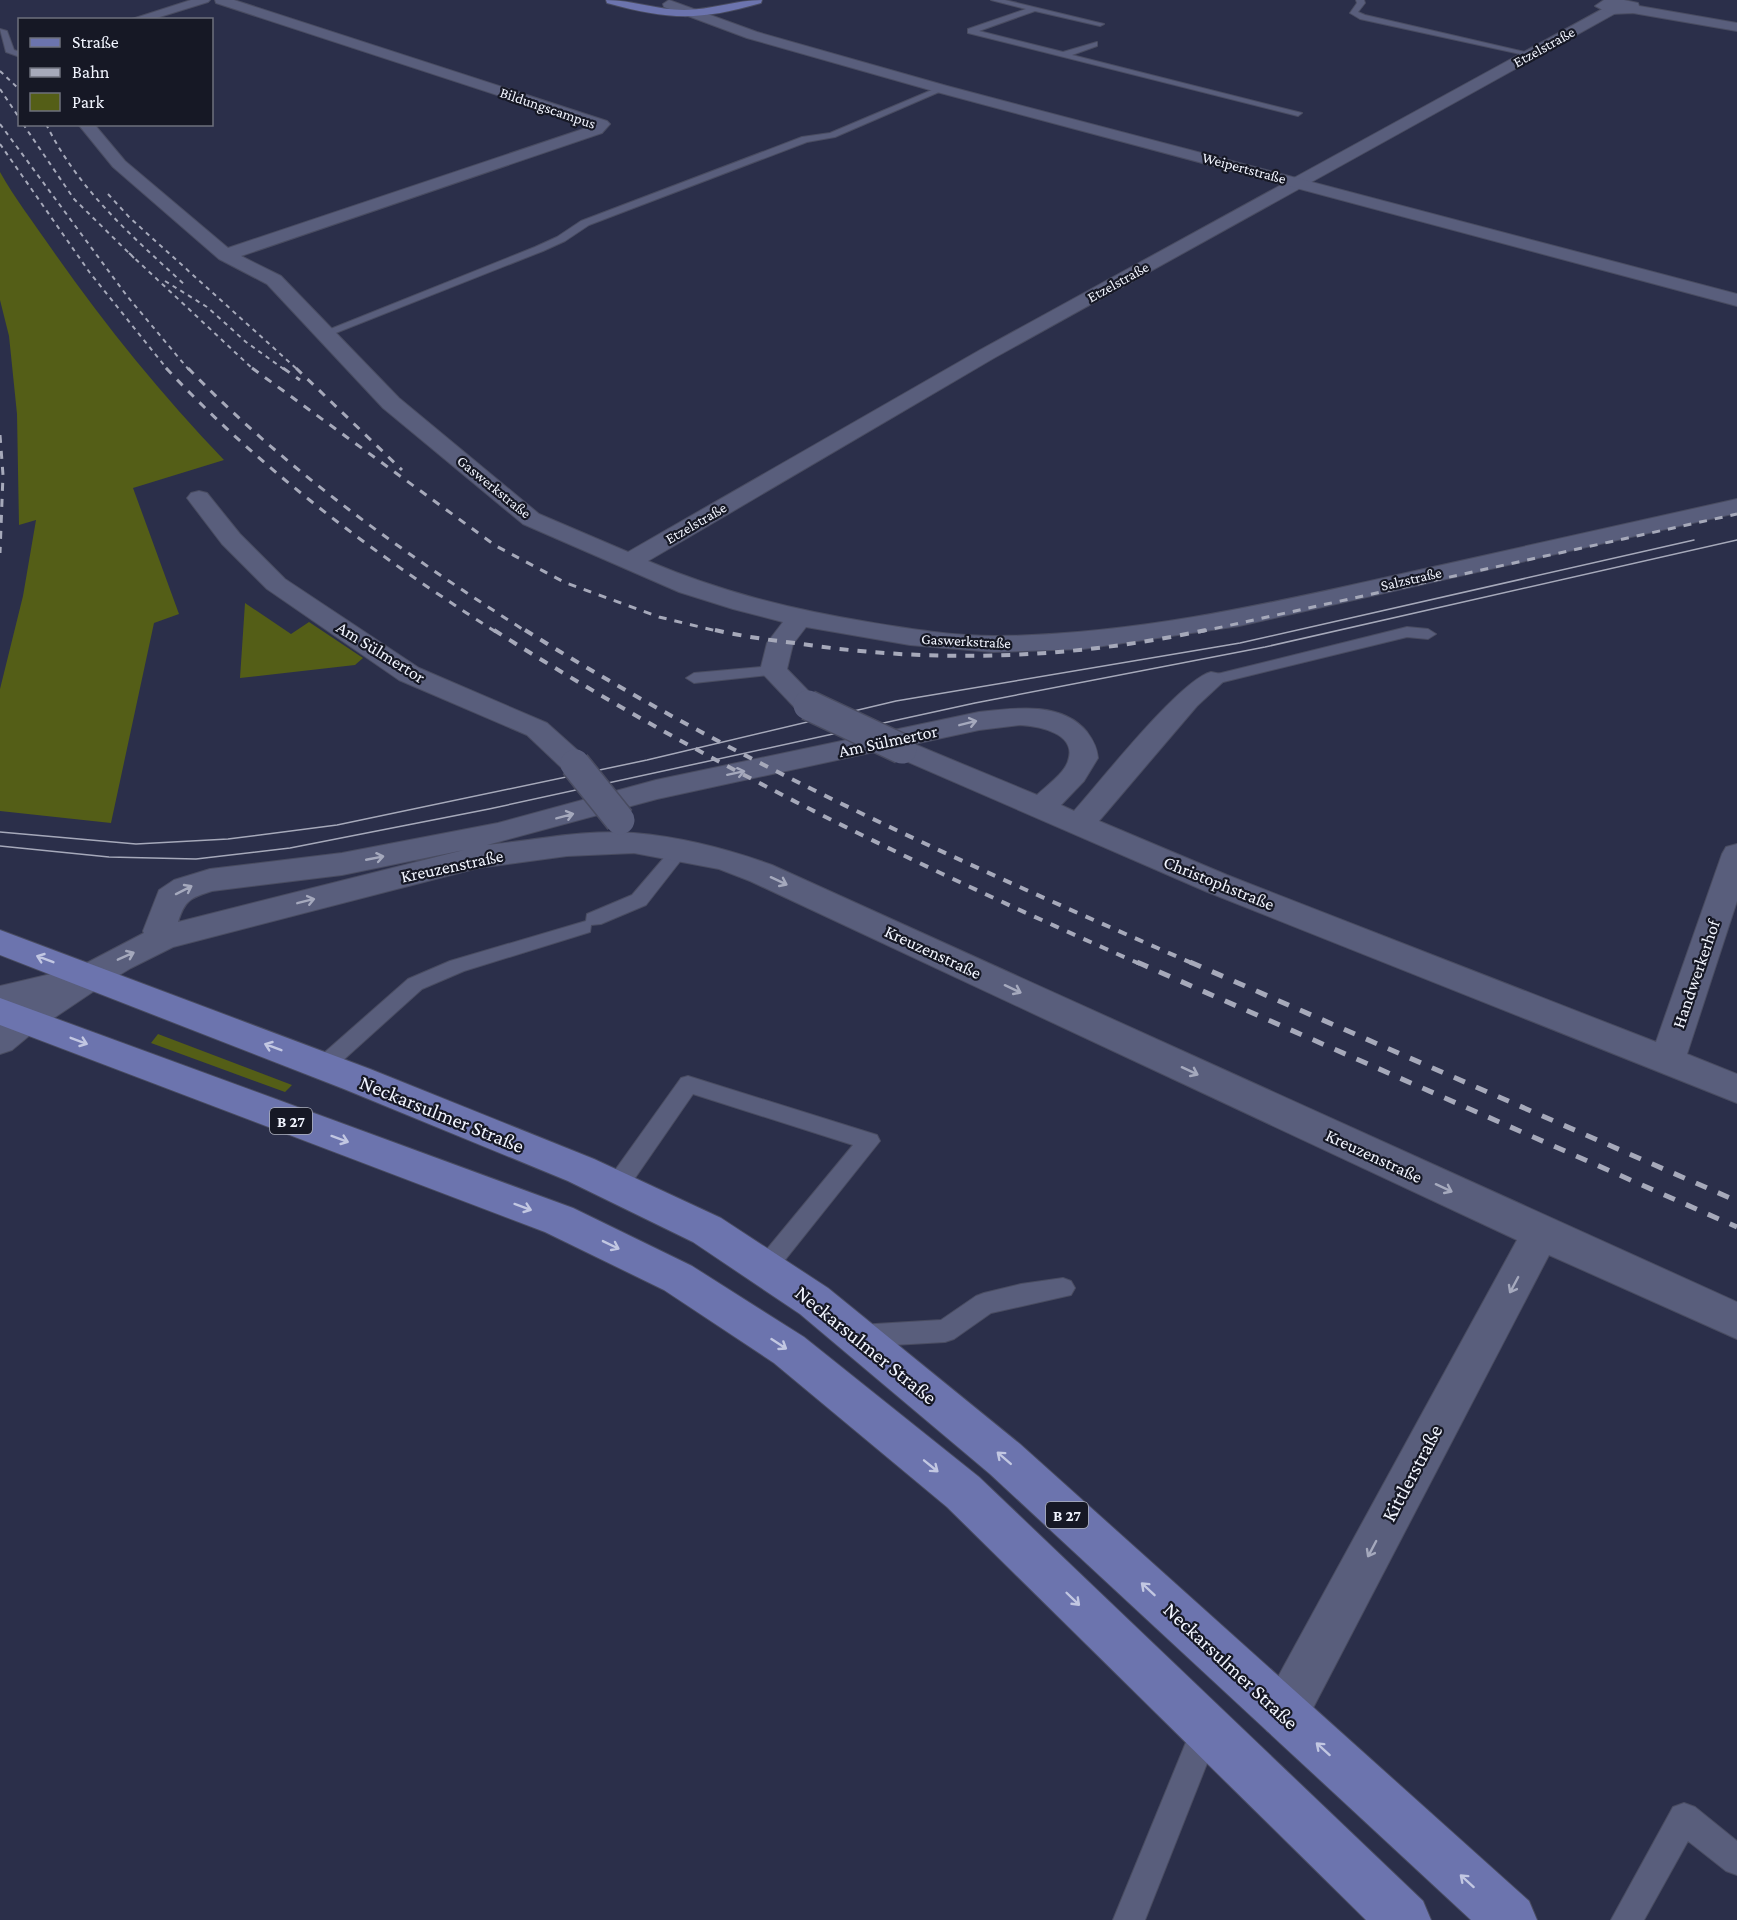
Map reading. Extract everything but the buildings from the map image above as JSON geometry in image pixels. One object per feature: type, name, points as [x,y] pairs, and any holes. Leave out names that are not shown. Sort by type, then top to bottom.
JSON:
[{"type":"main road","name":"Weipertstraße","points":[[612,0],[669,4]]},
{"type":"main road","points":[[669,4],[690,6],[723,0]]},
{"type":"main road","points":[[648,4],[666,14],[696,15],[711,14],[756,0]]},
{"type":"main road","name":"B 27","points":[[0,942],[91,976]]},
{"type":"main road","name":"Neckarsulmer Straße","points":[[91,976],[581,1170],[707,1230],[814,1300],[1005,1459],[1510,1920]]},
{"type":"main road","name":"B 27","points":[[6,1018],[558,1220],[678,1278],[789,1350],[963,1492],[1404,1920]]},
{"type":"street","points":[[142,18],[204,0]]},
{"type":"street","name":"Bildungscampus","points":[[221,0],[602,124],[597,130],[225,255]]},
{"type":"street","points":[[1587,0],[1607,7],[1623,3],[1633,6],[1634,9],[1737,27]]},
{"type":"street","name":"Weipertstraße","points":[[648,4],[711,29],[752,35]]},
{"type":"street","name":"Weipertstraße","points":[[669,4],[752,35],[942,89],[1737,300]]},
{"type":"street","name":"Etzelstraße","points":[[630,561],[987,354],[1530,54],[1607,7]]},
{"type":"street","name":"Gaswerkstraße","points":[[87,126],[119,164],[225,255],[274,280],[391,403],[531,519],[688,587],[742,604],[800,618],[922,638],[993,644],[1083,641]]},
{"type":"street","name":"Am Sülmertor","points":[[199,498],[231,539],[276,584],[409,674],[537,729],[575,764],[627,831]]},
{"type":"street","name":"Salzstraße","points":[[1083,641],[1239,618],[1737,506]]},
{"type":"street","points":[[773,671],[780,643],[800,618]]},
{"type":"street","name":"Christophstraße","points":[[773,671],[808,705],[902,749],[1216,883],[1737,1089]]},
{"type":"street","points":[[1079,825],[1187,700],[1211,680]]},
{"type":"street","name":"Am Sülmertor","points":[[163,938],[159,931],[170,898],[185,888],[210,880],[342,864],[498,833],[656,790],[979,721],[1019,716],[1046,718],[1075,734],[1084,748],[1082,763],[1041,809]]},
{"type":"street","name":"Kreuzenstraße","points":[[6,1018],[91,976],[119,958],[163,938],[478,857],[606,843],[627,831],[680,850],[725,859],[761,873],[1737,1321]]},
{"type":"street","name":"Handwerkerhof","points":[[1667,1061],[1737,854]]},
{"type":"street","name":"Kittlerstraße","points":[[1284,1714],[1541,1233]]},
{"type":"lane","points":[[995,0],[1100,24]]},
{"type":"lane","points":[[1360,0],[1361,3],[1354,9],[1354,13],[1363,18],[1530,54]]},
{"type":"lane","points":[[1035,9],[971,31],[1298,113]]},
{"type":"lane","points":[[3,31],[9,52],[18,54]]},
{"type":"lane","points":[[1063,55],[1094,44]]},
{"type":"lane","points":[[324,334],[539,249],[561,239],[585,223],[805,139],[832,135],[942,89]]},
{"type":"lane","points":[[1211,680],[1407,632],[1428,633]]},
{"type":"lane","points":[[694,678],[773,671]]},
{"type":"lane","points":[[323,1066],[415,984],[457,966],[589,923],[639,900],[680,850]]},
{"type":"lane","points":[[616,1187],[688,1084],[869,1141],[765,1268]]},
{"type":"lane","points":[[857,1336],[945,1331],[984,1304],[1021,1294],[1063,1288]]},
{"type":"lane","points":[[1129,1920],[1206,1728]]},
{"type":"lane","points":[[1627,1920],[1684,1818],[1737,1860]]},
{"type":"green space","points":[[0,172],[51,248],[112,331],[155,384],[224,460],[133,488],[179,614],[154,623],[111,823],[0,811],[0,689],[23,596],[36,520],[19,525],[17,414],[9,336],[0,300]]},
{"type":"green space","points":[[245,603],[291,634],[309,622],[363,658],[355,665],[240,678]]},
{"type":"green space","points":[[158,1034],[292,1085],[285,1092],[151,1043]]},
{"type":"tram line","points":[[0,832],[136,844],[228,839],[337,825],[647,760],[896,701],[1240,643],[1694,540]]},
{"type":"tram line","points":[[0,846],[109,857],[196,859],[290,848],[489,809],[975,703],[1265,647],[1737,540]]},
{"type":"railway","points":[[0,71],[18,88]]},
{"type":"railway","points":[[0,89],[18,116]]},
{"type":"railway","points":[[0,124],[127,296],[189,370]]},
{"type":"railway","points":[[24,126],[74,199],[134,258]]},
{"type":"railway","points":[[47,126],[74,171],[91,192],[186,286]]},
{"type":"railway","points":[[0,144],[90,273],[168,370]]},
{"type":"railway","points":[[108,194],[130,218],[298,370]]},
{"type":"railway","points":[[129,253],[254,370]]},
{"type":"railway","points":[[165,281],[207,307],[246,342],[285,370]]},
{"type":"railway","points":[[166,368],[242,442],[323,510],[408,573],[496,632]]},
{"type":"railway","points":[[188,368],[226,406],[307,477],[393,542],[527,632]]},
{"type":"railway","points":[[252,368],[496,546],[566,583],[659,617],[721,632]]},
{"type":"railway","points":[[283,368],[300,380]]},
{"type":"railway","points":[[296,368],[402,470]]},
{"type":"railway","points":[[0,435],[3,475],[0,553]]},
{"type":"railway","points":[[1199,632],[1737,514]]},
{"type":"railway","points":[[494,630],[650,724],[811,809],[974,889],[1140,964]]},
{"type":"railway","points":[[525,630],[605,678],[769,768],[938,849],[1194,964]]},
{"type":"railway","points":[[715,630],[846,650],[950,656],[1053,652],[1104,647],[1206,630]]},
{"type":"railway","points":[[1137,962],[1737,1227]]},
{"type":"railway","points":[[1190,962],[1737,1201]]}]
